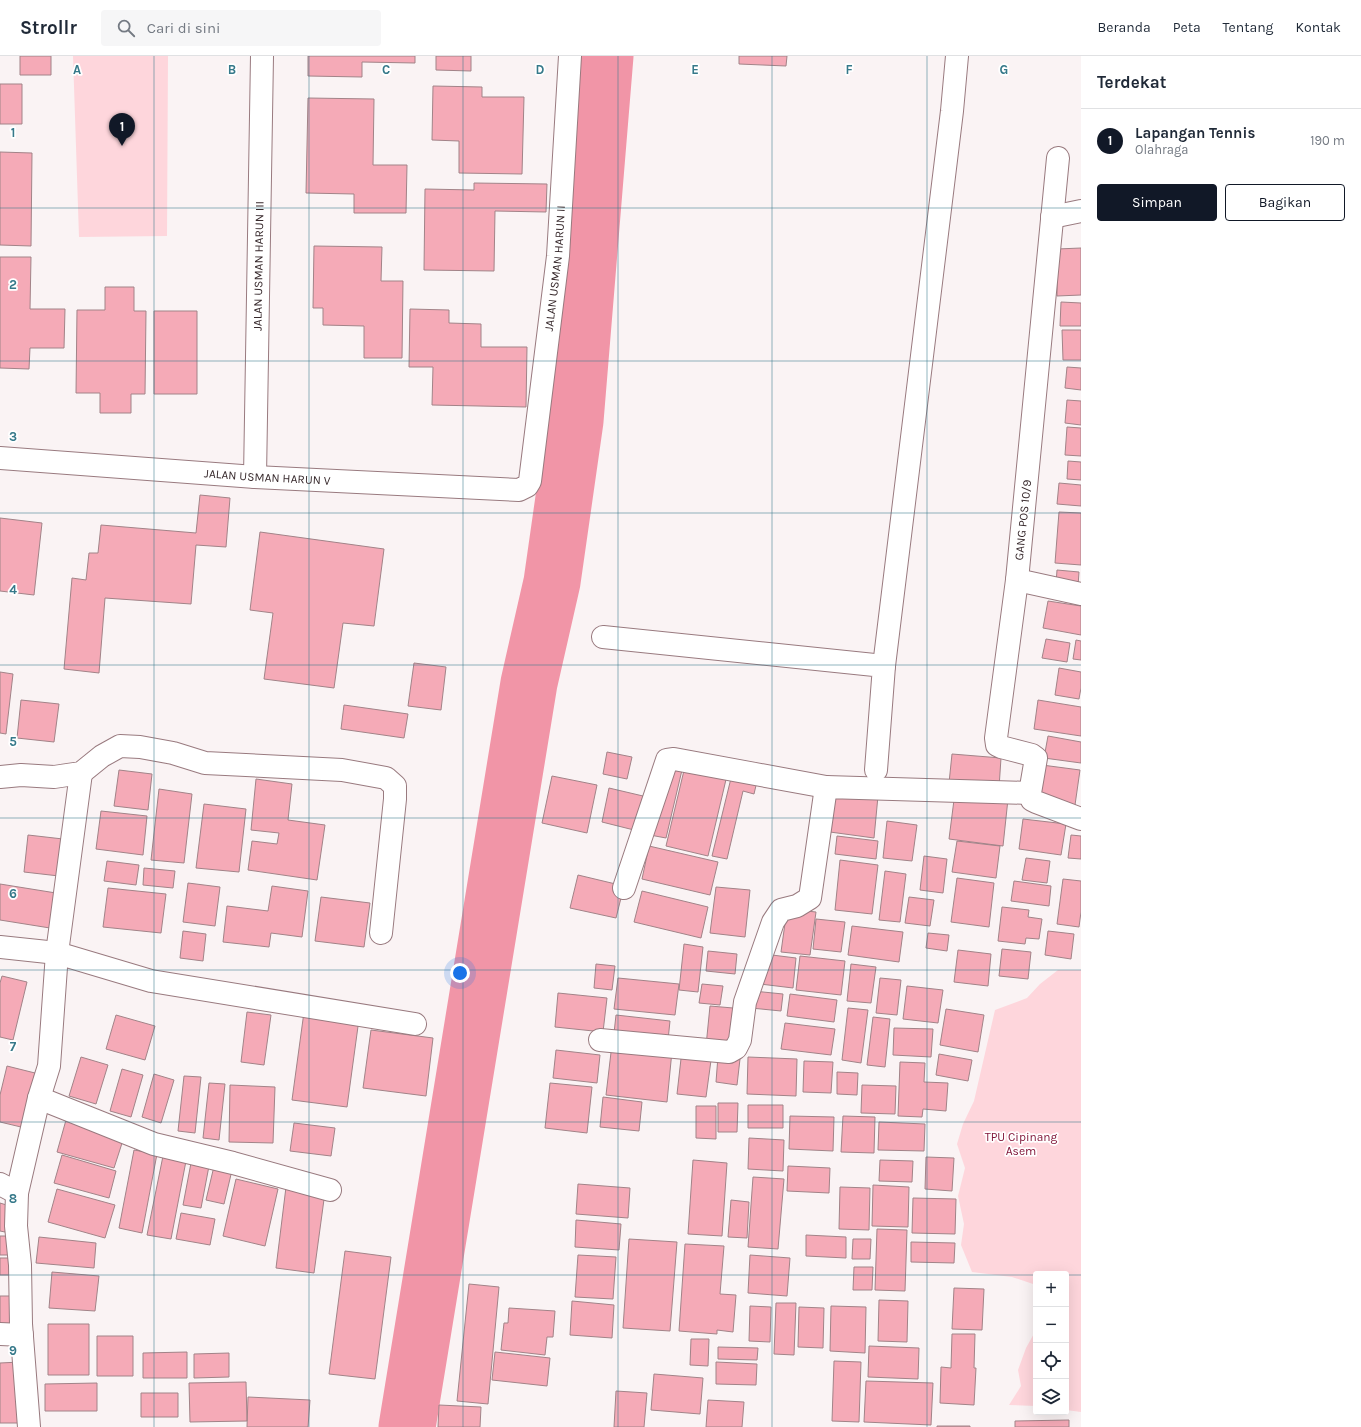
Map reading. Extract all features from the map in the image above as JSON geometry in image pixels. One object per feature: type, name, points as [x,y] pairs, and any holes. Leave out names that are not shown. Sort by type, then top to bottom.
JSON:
[{"type":"street","name":"JALAN USMAN HARUN III","points":[[255,477],[262,56]]},
{"type":"street","name":"JALAN USMAN HARUN II","points":[[530,481],[558,256],[570,56]]},
{"type":"street","points":[[876,770],[884,666],[952,110],[957,56]]},
{"type":"street","name":"GANG POS 10/9","points":[[1030,793],[1036,758],[1032,755],[997,745],[996,738],[1017,580],[1058,158]]},
{"type":"street","points":[[1052,217],[1081,211]]},
{"type":"street","name":"JALAN USMAN HARUN V","points":[[0,458],[255,477],[520,490],[527,486],[530,481]]},
{"type":"street","points":[[1017,580],[1081,594]]},
{"type":"street","points":[[603,637],[884,666]]},
{"type":"street","points":[[0,777],[21,775],[54,777],[81,773],[102,756],[120,746],[140,747],[173,752],[205,762],[342,770],[386,778],[395,786],[395,799],[381,933]]},
{"type":"street","points":[[624,888],[667,760],[674,759],[826,787],[1030,793],[1032,800],[1081,819]]},
{"type":"street","points":[[29,1427],[21,1324],[20,1265],[16,1226],[8,1189],[49,1066],[58,953],[81,773]]},
{"type":"street","points":[[600,1040],[729,1052],[736,1048],[740,1040],[745,1002],[773,922],[781,910],[797,906],[810,898],[826,787]]},
{"type":"street","points":[[0,947],[58,953],[151,981],[415,1024]]},
{"type":"street","points":[[39,1098],[154,1144],[233,1163],[330,1190]]},
{"type":"street","points":[[0,1334],[22,1335]]},
{"type":"green space","points":[[73,56],[168,56],[167,236],[79,237]]},
{"type":"green space","name":"TPU Cipinang Asem","points":[[1058,970],[1081,970],[1081,1412],[1069,1410],[1069,1271],[1033,1271],[1033,1284],[1012,1277],[972,1272],[961,1245],[964,1224],[958,1196],[965,1168],[957,1144],[963,1124],[974,1101],[995,1010],[1027,998],[1040,984]]},
{"type":"green space","points":[[1033,1335],[1033,1406],[1009,1405],[1021,1386],[1018,1370],[1026,1348]]},
{"type":"building","points":[[20,56],[51,56],[51,75],[20,75]]},
{"type":"building","points":[[308,56],[415,56],[415,63],[362,62],[362,77],[308,76]]},
{"type":"building","points":[[436,56],[471,56],[471,71],[436,70]]},
{"type":"building","points":[[739,56],[787,56],[786,66],[739,64]]},
{"type":"building","points":[[0,84],[22,84],[22,124],[0,124]]},
{"type":"building","points":[[433,86],[482,87],[482,97],[524,97],[522,174],[459,173],[459,141],[432,140]]},
{"type":"building","points":[[308,98],[374,99],[373,165],[407,165],[406,213],[354,213],[354,194],[306,193]]},
{"type":"building","points":[[0,152],[32,153],[31,246],[0,245]]},
{"type":"building","points":[[474,183],[547,184],[546,212],[495,211],[494,271],[424,270],[425,189],[474,190]]},
{"type":"building","points":[[314,246],[382,247],[381,281],[403,281],[402,358],[364,358],[364,326],[323,325],[323,308],[313,308]]},
{"type":"building","points":[[1081,248],[1081,295],[1057,296],[1057,249]]},
{"type":"building","points":[[0,257],[31,257],[30,309],[65,309],[64,348],[30,348],[29,369],[0,368]]},
{"type":"building","points":[[105,287],[134,287],[134,311],[146,311],[145,394],[131,394],[131,413],[100,413],[100,393],[76,393],[77,310],[105,310]]},
{"type":"building","points":[[1061,302],[1081,303],[1081,326],[1060,326]]},
{"type":"building","points":[[410,309],[449,310],[449,323],[481,324],[481,347],[527,347],[526,407],[432,405],[433,367],[409,367]]},
{"type":"building","points":[[154,311],[197,311],[197,394],[154,394]]},
{"type":"building","points":[[1062,330],[1081,330],[1081,360],[1063,360]]},
{"type":"building","points":[[1067,367],[1081,368],[1081,390],[1065,388]]},
{"type":"building","points":[[1067,400],[1081,401],[1081,425],[1065,423]]},
{"type":"building","points":[[1067,427],[1081,428],[1081,456],[1065,455]]},
{"type":"building","points":[[1068,461],[1081,462],[1081,480],[1067,479]]},
{"type":"building","points":[[1059,483],[1081,485],[1081,506],[1057,504]]},
{"type":"building","points":[[200,495],[230,498],[226,547],[196,545],[191,604],[105,598],[99,673],[64,669],[72,578],[86,580],[89,553],[98,553],[101,525],[196,533]]},
{"type":"building","points":[[1059,512],[1081,513],[1081,565],[1055,563]]},
{"type":"building","points":[[0,518],[42,523],[34,595],[0,591]]},
{"type":"building","points":[[260,532],[384,549],[374,626],[343,623],[334,688],[264,679],[273,613],[250,610]]},
{"type":"building","points":[[1057,570],[1079,572],[1078,586],[1056,584]]},
{"type":"building","points":[[1048,601],[1081,606],[1081,635],[1043,628]]},
{"type":"building","points":[[1046,639],[1070,643],[1067,662],[1042,658]]},
{"type":"building","points":[[1076,640],[1081,641],[1081,660],[1073,659]]},
{"type":"building","points":[[414,663],[446,667],[441,710],[408,706]]},
{"type":"building","points":[[1059,668],[1081,672],[1079,699],[1055,695]]},
{"type":"building","points":[[0,672],[13,674],[6,734],[0,733]]},
{"type":"building","points":[[21,700],[59,704],[54,742],[17,738]]},
{"type":"building","points":[[1038,700],[1081,707],[1081,736],[1034,729]]},
{"type":"building","points":[[344,705],[408,714],[404,738],[341,729]]},
{"type":"building","points":[[1048,736],[1081,742],[1081,763],[1044,758]]},
{"type":"building","points":[[607,752],[632,757],[627,779],[603,774]]},
{"type":"building","points":[[952,754],[1001,758],[999,788],[949,783]]},
{"type":"building","points":[[686,762],[728,771],[708,856],[666,846]]},
{"type":"building","points":[[1042,765],[1080,770],[1075,805],[1037,799]]},
{"type":"building","points":[[666,766],[682,770],[666,838],[650,835]]},
{"type":"building","points":[[119,770],[152,774],[148,810],[114,806]]},
{"type":"building","points":[[733,770],[758,777],[754,794],[743,791],[727,859],[712,856]]},
{"type":"building","points":[[552,776],[597,785],[587,833],[542,823]]},
{"type":"building","points":[[256,779],[292,784],[288,820],[325,825],[317,880],[248,870],[252,841],[277,844],[279,833],[251,830]]},
{"type":"building","points":[[609,788],[643,796],[634,830],[602,822]]},
{"type":"building","points":[[159,789],[192,794],[184,863],[151,860]]},
{"type":"building","points":[[836,790],[878,796],[874,838],[830,832]]},
{"type":"building","points":[[955,792],[1008,799],[1003,846],[949,839]]},
{"type":"building","points":[[204,804],[246,809],[239,872],[196,868]]},
{"type":"building","points":[[101,811],[147,816],[143,855],[96,849]]},
{"type":"building","points":[[1023,819],[1066,824],[1061,855],[1019,849]]},
{"type":"building","points":[[887,821],[917,825],[912,861],[883,858]]},
{"type":"building","points":[[28,835],[63,839],[59,876],[24,872]]},
{"type":"building","points":[[1071,835],[1081,836],[1081,859],[1068,858]]},
{"type":"building","points":[[837,836],[878,841],[876,859],[835,854]]},
{"type":"building","points":[[957,841],[1000,846],[996,878],[952,872]]},
{"type":"building","points":[[649,846],[718,862],[710,895],[642,879]]},
{"type":"building","points":[[924,856],[947,859],[943,893],[920,890]]},
{"type":"building","points":[[1026,858],[1050,861],[1047,883],[1022,880]]},
{"type":"building","points":[[840,860],[878,865],[872,914],[835,910]]},
{"type":"building","points":[[107,861],[139,865],[136,885],[104,881]]},
{"type":"building","points":[[144,868],[175,871],[173,888],[143,885]]},
{"type":"building","points":[[885,871],[906,874],[900,922],[879,920]]},
{"type":"building","points":[[578,875],[624,886],[616,918],[570,908]]},
{"type":"building","points":[[957,878],[994,883],[989,927],[951,922]]},
{"type":"building","points":[[1063,879],[1081,881],[1081,912],[1079,927],[1057,924]]},
{"type":"building","points":[[1014,881],[1051,886],[1049,906],[1011,901]]},
{"type":"building","points":[[188,883],[220,887],[215,926],[183,922]]},
{"type":"building","points":[[0,884],[56,893],[50,928],[0,920]]},
{"type":"building","points":[[272,886],[308,891],[302,937],[271,933],[269,947],[223,942],[227,906],[268,911]]},
{"type":"building","points":[[716,887],[750,890],[745,937],[710,933]]},
{"type":"building","points":[[108,888],[166,894],[161,933],[103,927]]},
{"type":"building","points":[[642,891],[708,907],[701,938],[634,922]]},
{"type":"building","points":[[321,897],[370,903],[364,947],[315,941]]},
{"type":"building","points":[[909,897],[934,900],[930,926],[905,923]]},
{"type":"building","points":[[1002,907],[1029,910],[1028,917],[1042,919],[1039,939],[1026,938],[1025,944],[998,941]]},
{"type":"building","points":[[787,909],[816,912],[810,955],[781,952]]},
{"type":"building","points":[[816,919],[845,922],[841,952],[813,949]]},
{"type":"building","points":[[852,926],[903,932],[899,962],[848,955]]},
{"type":"building","points":[[183,931],[206,934],[203,961],[180,958]]},
{"type":"building","points":[[1048,931],[1074,934],[1071,959],[1045,955]]},
{"type":"building","points":[[928,933],[949,935],[947,951],[926,948]]},
{"type":"building","points":[[684,944],[703,947],[698,992],[679,990]]},
{"type":"building","points":[[1002,949],[1031,952],[1028,979],[999,976]]},
{"type":"building","points":[[958,950],[991,954],[988,986],[954,982]]},
{"type":"building","points":[[708,951],[737,954],[735,974],[706,971]]},
{"type":"building","points":[[764,954],[796,958],[793,988],[760,984]]},
{"type":"building","points":[[800,956],[845,961],[841,995],[796,990]]},
{"type":"building","points":[[596,964],[615,966],[612,990],[594,988]]},
{"type":"building","points":[[851,964],[876,967],[871,1003],[847,1001]]},
{"type":"building","points":[[2,976],[27,982],[13,1040],[0,1037],[0,983]]},
{"type":"building","points":[[618,978],[679,984],[675,1015],[614,1009]]},
{"type":"building","points":[[880,978],[901,980],[897,1015],[876,1013]]},
{"type":"building","points":[[702,984],[723,986],[720,1005],[699,1003]]},
{"type":"building","points":[[907,986],[943,990],[938,1023],[903,1019]]},
{"type":"building","points":[[753,991],[783,994],[781,1011],[751,1008]]},
{"type":"building","points":[[558,993],[607,998],[603,1032],[555,1027]]},
{"type":"building","points":[[790,994],[837,1000],[834,1022],[787,1016]]},
{"type":"building","points":[[710,1006],[733,1008],[728,1049],[706,1046]]},
{"type":"building","points":[[848,1008],[868,1010],[861,1063],[842,1060]]},
{"type":"building","points":[[946,1009],[984,1015],[978,1052],[940,1045]]},
{"type":"building","points":[[247,1012],[271,1015],[264,1065],[241,1062]]},
{"type":"building","points":[[304,1012],[359,1019],[347,1107],[292,1100]]},
{"type":"building","points":[[116,1015],[155,1026],[145,1060],[106,1049]]},
{"type":"building","points":[[616,1015],[670,1021],[668,1040],[614,1033]]},
{"type":"building","points":[[873,1017],[890,1019],[885,1067],[867,1065]]},
{"type":"building","points":[[785,1023],[835,1029],[831,1055],[781,1049]]},
{"type":"building","points":[[894,1028],[933,1029],[931,1057],[893,1055]]},
{"type":"building","points":[[371,1030],[433,1038],[426,1096],[363,1088]]},
{"type":"building","points":[[612,1044],[672,1051],[667,1102],[606,1095]]},
{"type":"building","points":[[556,1050],[600,1055],[597,1083],[553,1078]]},
{"type":"building","points":[[682,1050],[712,1053],[706,1097],[677,1094]]},
{"type":"building","points":[[939,1054],[972,1060],[968,1081],[936,1075]]},
{"type":"building","points":[[718,1056],[740,1059],[737,1085],[716,1082]]},
{"type":"building","points":[[81,1057],[108,1065],[96,1104],[69,1096]]},
{"type":"building","points":[[748,1057],[797,1059],[796,1096],[747,1094]]},
{"type":"building","points":[[804,1061],[833,1062],[831,1093],[803,1092]]},
{"type":"building","points":[[900,1062],[925,1063],[924,1082],[948,1083],[946,1111],[923,1109],[922,1117],[898,1116]]},
{"type":"building","points":[[7,1066],[35,1073],[21,1127],[0,1122],[0,1095]]},
{"type":"building","points":[[122,1069],[143,1075],[131,1117],[110,1111]]},
{"type":"building","points":[[837,1072],[858,1073],[857,1095],[837,1094]]},
{"type":"building","points":[[154,1074],[174,1080],[161,1123],[142,1117]]},
{"type":"building","points":[[184,1076],[201,1077],[195,1133],[178,1131]]},
{"type":"building","points":[[209,1083],[225,1084],[219,1140],[203,1138]]},
{"type":"building","points":[[550,1083],[592,1087],[587,1133],[545,1128]]},
{"type":"building","points":[[230,1085],[275,1087],[273,1143],[229,1142]]},
{"type":"building","points":[[862,1085],[896,1086],[895,1114],[861,1113]]},
{"type":"building","points":[[603,1097],[642,1102],[639,1131],[600,1127]]},
{"type":"building","points":[[718,1103],[738,1103],[737,1132],[718,1132]]},
{"type":"building","points":[[748,1105],[783,1105],[783,1128],[748,1128]]},
{"type":"building","points":[[696,1106],[716,1106],[716,1139],[696,1138]]},
{"type":"building","points":[[790,1116],[834,1117],[833,1151],[789,1149]]},
{"type":"building","points":[[843,1116],[875,1117],[874,1153],[841,1152]]},
{"type":"building","points":[[66,1120],[124,1137],[114,1168],[57,1152]]},
{"type":"building","points":[[879,1122],[925,1124],[924,1151],[878,1150]]},
{"type":"building","points":[[294,1123],[335,1128],[331,1156],[290,1151]]},
{"type":"building","points":[[749,1138],[784,1140],[783,1171],[748,1169]]},
{"type":"building","points":[[134,1150],[157,1154],[142,1233],[119,1228]]},
{"type":"building","points":[[62,1155],[116,1171],[109,1198],[54,1183]]},
{"type":"building","points":[[163,1156],[186,1161],[171,1239],[147,1235]]},
{"type":"building","points":[[926,1157],[954,1158],[952,1191],[925,1189]]},
{"type":"building","points":[[693,1160],[727,1163],[722,1236],[688,1234]]},
{"type":"building","points":[[880,1160],[913,1161],[912,1182],[879,1181]]},
{"type":"building","points":[[215,1162],[233,1166],[224,1204],[206,1200]]},
{"type":"building","points":[[191,1163],[209,1166],[201,1208],[183,1205]]},
{"type":"building","points":[[788,1166],[830,1168],[829,1193],[787,1191]]},
{"type":"building","points":[[753,1177],[784,1179],[778,1249],[748,1247]]},
{"type":"building","points":[[236,1179],[278,1189],[265,1246],[223,1236]]},
{"type":"building","points":[[578,1184],[630,1188],[628,1218],[576,1214]]},
{"type":"building","points":[[873,1185],[909,1187],[908,1227],[872,1226]]},
{"type":"building","points":[[286,1187],[325,1192],[314,1273],[276,1268]]},
{"type":"building","points":[[840,1187],[870,1188],[869,1230],[839,1229]]},
{"type":"building","points":[[57,1189],[115,1205],[105,1238],[48,1222]]},
{"type":"building","points":[[913,1198],[956,1199],[955,1234],[912,1233]]},
{"type":"building","points":[[731,1200],[749,1202],[747,1238],[728,1237]]},
{"type":"building","points":[[0,1203],[13,1207],[5,1232],[0,1231]]},
{"type":"building","points":[[181,1213],[215,1219],[210,1245],[176,1239]]},
{"type":"building","points":[[576,1220],[621,1224],[619,1250],[575,1247]]},
{"type":"building","points":[[877,1229],[907,1230],[905,1291],[875,1290]]},
{"type":"building","points":[[806,1235],[846,1237],[846,1258],[806,1256]]},
{"type":"building","points":[[0,1236],[14,1236],[14,1255],[0,1255]]},
{"type":"building","points":[[39,1237],[96,1243],[94,1268],[36,1263]]},
{"type":"building","points":[[629,1239],[677,1242],[670,1331],[623,1328]]},
{"type":"building","points":[[853,1239],[871,1239],[870,1259],[852,1259]]},
{"type":"building","points":[[911,1242],[955,1243],[954,1263],[911,1262]]},
{"type":"building","points":[[685,1244],[724,1246],[720,1294],[736,1295],[733,1332],[717,1330],[717,1334],[679,1331]]},
{"type":"building","points":[[345,1251],[391,1257],[375,1379],[329,1374]]},
{"type":"building","points":[[578,1255],[616,1257],[613,1299],[575,1297]]},
{"type":"building","points":[[750,1255],[790,1258],[787,1296],[748,1293]]},
{"type":"building","points":[[0,1258],[15,1258],[15,1275],[0,1275]]},
{"type":"building","points":[[854,1267],[873,1267],[872,1290],[853,1290]]},
{"type":"building","points":[[52,1272],[99,1276],[95,1311],[49,1308]]},
{"type":"building","points":[[469,1284],[499,1287],[488,1404],[457,1401]]},
{"type":"building","points":[[954,1288],[984,1289],[982,1330],[952,1329]]},
{"type":"building","points":[[0,1296],[19,1296],[19,1330],[0,1330]]},
{"type":"building","points":[[879,1300],[908,1301],[907,1342],[878,1341]]},
{"type":"building","points":[[572,1301],[614,1305],[612,1338],[570,1335]]},
{"type":"building","points":[[776,1303],[796,1303],[794,1355],[774,1354]]},
{"type":"building","points":[[750,1306],[771,1307],[770,1342],[749,1341]]},
{"type":"building","points":[[831,1306],[866,1307],[865,1353],[830,1351]]},
{"type":"building","points":[[799,1307],[824,1308],[823,1348],[798,1347]]},
{"type":"building","points":[[509,1308],[555,1311],[553,1337],[547,1337],[545,1355],[501,1350],[504,1323],[508,1323]]},
{"type":"building","points":[[48,1324],[89,1324],[89,1375],[48,1375]]},
{"type":"building","points":[[952,1334],[975,1334],[974,1368],[976,1368],[974,1405],[940,1403],[941,1367],[951,1368]]},
{"type":"building","points":[[97,1336],[133,1336],[133,1376],[97,1376]]},
{"type":"building","points":[[691,1339],[709,1339],[708,1366],[690,1365]]},
{"type":"building","points":[[869,1346],[919,1348],[918,1379],[868,1377]]},
{"type":"building","points":[[718,1347],[758,1348],[757,1360],[718,1359]]},
{"type":"building","points":[[187,1352],[187,1378],[143,1378],[143,1353]]},
{"type":"building","points":[[495,1352],[550,1358],[547,1386],[492,1380]]},
{"type":"building","points":[[229,1353],[229,1377],[194,1378],[194,1354]]},
{"type":"building","points":[[834,1361],[861,1362],[859,1422],[832,1421]]},
{"type":"building","points":[[20,1362],[21,1423],[0,1423],[0,1363]]},
{"type":"building","points":[[716,1362],[757,1364],[756,1385],[716,1384]]},
{"type":"building","points":[[654,1374],[703,1378],[700,1414],[651,1410]]},
{"type":"building","points":[[866,1381],[933,1383],[931,1425],[864,1422]]},
{"type":"building","points":[[246,1382],[247,1421],[190,1422],[189,1383]]},
{"type":"building","points":[[97,1383],[97,1411],[45,1411],[45,1384]]},
{"type":"building","points":[[616,1391],[647,1393],[644,1427],[614,1427]]},
{"type":"building","points":[[141,1393],[178,1393],[178,1417],[141,1417]]},
{"type":"building","points":[[248,1397],[310,1400],[308,1427],[247,1427]]},
{"type":"building","points":[[708,1400],[744,1402],[742,1427],[706,1427]]},
{"type":"building","points":[[439,1405],[481,1407],[480,1427],[438,1427]]},
{"type":"building","points":[[1069,1420],[1069,1427],[1015,1427],[1015,1421]]},
{"type":"building","points":[[970,1426],[970,1427],[937,1427]]},
{"type":"waterway","points":[[407,1427],[529,683],[552,582],[575,421],[605,56]]},
{"type":"place","name":"Lapangan Tennis","points":[[122,146]]}]
